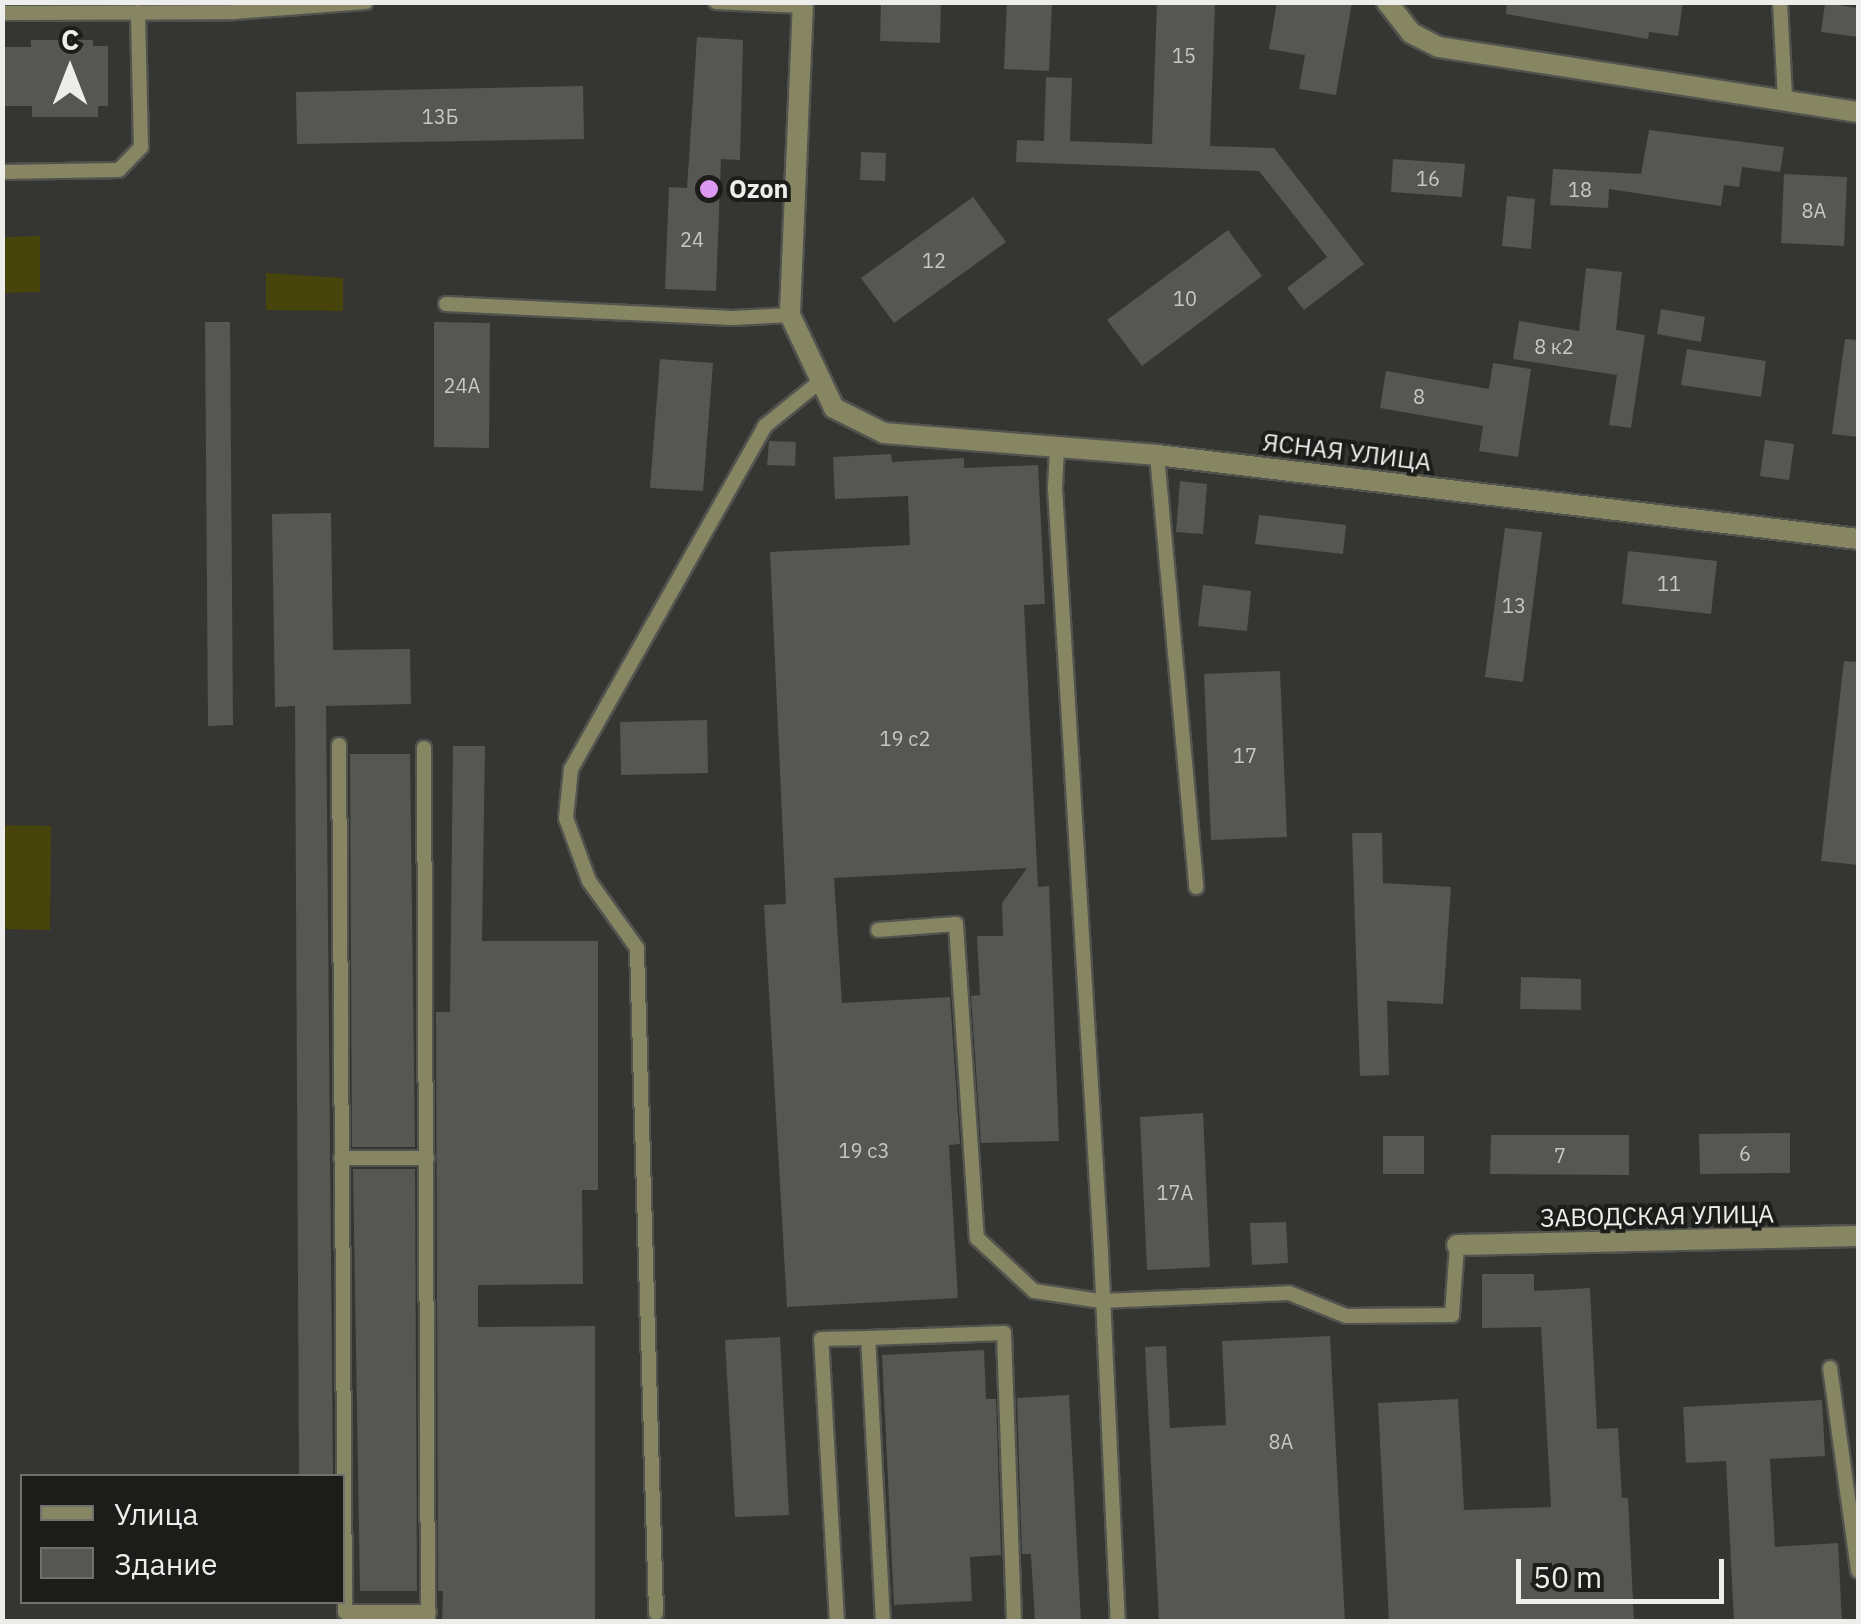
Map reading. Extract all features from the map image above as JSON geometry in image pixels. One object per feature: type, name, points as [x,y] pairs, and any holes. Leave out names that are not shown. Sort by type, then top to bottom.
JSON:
[{"type":"street","points":[[1387,2],[1411,33],[1438,47],[1858,112]]},
{"type":"street","points":[[802,4],[790,316],[818,384]]},
{"type":"street","name":"ЯСНАЯ УЛИЦА","points":[[818,384],[834,408],[884,432],[1156,455],[1858,540]]},
{"type":"street","name":"ЗАВОДСКАЯ УЛИЦА","points":[[1457,1245],[1858,1236]]},
{"type":"lane","points":[[2,13],[138,12],[366,2]]},
{"type":"lane","points":[[716,2],[802,4]]},
{"type":"lane","points":[[1780,2],[1784,99]]},
{"type":"lane","points":[[2,172],[119,170],[141,147],[138,12]]},
{"type":"lane","points":[[446,304],[733,318],[790,316]]},
{"type":"lane","points":[[656,1613],[637,948],[589,881],[566,818],[571,769],[766,426],[818,384]]},
{"type":"lane","points":[[1057,448],[1055,488],[1118,1622]]},
{"type":"lane","points":[[1156,455],[1196,887]]},
{"type":"lane","points":[[339,745],[344,1474]]},
{"type":"lane","points":[[345,1521],[346,1612],[429,1617],[424,748]]},
{"type":"lane","points":[[878,930],[956,924],[977,1238],[1034,1291],[1102,1302],[1289,1293],[1346,1316],[1452,1315],[1457,1245]]},
{"type":"lane","points":[[341,1158],[427,1158]]},
{"type":"lane","points":[[836,1622],[821,1339],[1004,1333],[1014,1622]]},
{"type":"lane","points":[[868,1338],[883,1622]]},
{"type":"lane","points":[[1830,1368],[1858,1571]]},
{"type":"shaded area","points":[[40,236],[40,292],[3,293],[3,237]]},
{"type":"shaded area","points":[[266,273],[343,278],[343,311],[266,310]]},
{"type":"shaded area","points":[[3,825],[51,826],[50,930],[3,929]]},
{"type":"building","points":[[881,2],[941,2],[940,43],[880,41]]},
{"type":"building","points":[[1007,2],[1052,2],[1049,71],[1004,69]]},
{"type":"building","points":[[1157,2],[1215,2],[1210,146],[1274,148],[1364,264],[1304,310],[1287,288],[1327,257],[1259,171],[1016,162],[1017,140],[1044,141],[1046,77],[1072,78],[1070,141],[1152,144]]},
{"type":"building","points":[[1277,2],[1352,2],[1336,95],[1299,89],[1305,55],[1269,49]]},
{"type":"building","points":[[1507,2],[1683,2],[1678,36],[1649,32],[1648,39],[1506,14]]},
{"type":"building","points":[[1825,3],[1858,8],[1858,37],[1821,32]]},
{"type":"building","points":[[697,37],[743,40],[740,160],[721,159],[716,291],[665,289],[669,187],[687,188]]},
{"type":"building","points":[[31,40],[93,40],[93,46],[108,46],[108,106],[98,106],[98,117],[32,117],[32,106],[2,106],[2,47],[31,47]]},
{"type":"building","points":[[583,86],[584,139],[297,144],[296,92]]},
{"type":"building","points":[[1649,130],[1784,147],[1780,172],[1742,167],[1739,187],[1724,185],[1721,206],[1609,189],[1608,208],[1550,205],[1553,169],[1641,174]]},
{"type":"building","points":[[861,152],[886,153],[885,181],[860,180]]},
{"type":"building","points":[[1393,159],[1465,164],[1462,197],[1391,192]]},
{"type":"building","points":[[1784,174],[1847,177],[1844,246],[1781,243]]},
{"type":"building","points":[[1507,196],[1535,199],[1531,249],[1502,246]]},
{"type":"building","points":[[973,197],[1006,242],[894,323],[861,278]]},
{"type":"building","points":[[1228,230],[1262,276],[1142,366],[1107,320]]},
{"type":"building","points":[[1586,268],[1622,272],[1616,330],[1645,335],[1631,428],[1609,425],[1617,375],[1513,359],[1519,321],[1579,331]]},
{"type":"building","points":[[1661,309],[1705,317],[1701,342],[1657,334]]},
{"type":"building","points":[[205,322],[230,322],[233,725],[208,726]]},
{"type":"building","points":[[434,322],[490,323],[489,448],[434,447]]},
{"type":"building","points":[[1845,339],[1858,340],[1858,437],[1832,434]]},
{"type":"building","points":[[1687,349],[1766,361],[1761,397],[1681,385]]},
{"type":"building","points":[[660,359],[713,363],[703,491],[650,488]]},
{"type":"building","points":[[1493,363],[1531,369],[1518,457],[1479,451],[1483,426],[1380,408],[1386,371],[1489,389]]},
{"type":"building","points":[[1765,440],[1794,444],[1789,480],[1760,476]]},
{"type":"building","points":[[769,441],[796,442],[795,466],[767,465]]},
{"type":"building","points":[[891,454],[892,462],[964,458],[964,468],[1038,465],[1045,604],[1024,605],[1038,887],[1049,886],[1059,1141],[981,1143],[971,996],[980,995],[977,936],[1003,936],[1002,903],[1027,868],[834,878],[842,1003],[950,997],[960,1144],[949,1145],[958,1298],[787,1307],[764,905],[786,904],[770,552],[910,545],[908,496],[835,499],[833,457]]},
{"type":"building","points":[[1180,481],[1207,484],[1203,534],[1176,532]]},
{"type":"building","points":[[331,513],[333,650],[410,649],[411,704],[326,706],[333,1474],[299,1474],[295,706],[275,707],[272,514]]},
{"type":"building","points":[[1259,515],[1346,525],[1343,554],[1255,544]]},
{"type":"building","points":[[1505,528],[1542,532],[1523,682],[1485,677]]},
{"type":"building","points":[[1628,551],[1717,561],[1711,614],[1622,604]]},
{"type":"building","points":[[1203,585],[1251,591],[1247,631],[1198,626]]},
{"type":"building","points":[[1844,661],[1858,662],[1858,865],[1821,861]]},
{"type":"building","points":[[1280,671],[1287,837],[1211,840],[1204,674]]},
{"type":"building","points":[[707,720],[708,773],[621,775],[620,722]]},
{"type":"building","points":[[453,746],[485,746],[482,941],[598,941],[598,1190],[582,1190],[583,1284],[478,1285],[478,1327],[595,1326],[595,1622],[442,1622],[443,1591],[438,1591],[436,1012],[450,1012]]},
{"type":"building","points":[[350,754],[410,754],[415,1147],[352,1147]]},
{"type":"building","points":[[1352,833],[1382,833],[1383,883],[1451,887],[1443,1004],[1387,1001],[1389,1075],[1360,1076]]},
{"type":"building","points":[[1521,977],[1581,979],[1581,1010],[1520,1009]]},
{"type":"building","points":[[1203,1113],[1210,1267],[1147,1270],[1140,1117]]},
{"type":"building","points":[[1790,1133],[1790,1173],[1700,1174],[1699,1134]]},
{"type":"building","points":[[1491,1135],[1629,1135],[1629,1175],[1490,1174]]},
{"type":"building","points":[[1383,1136],[1424,1136],[1424,1174],[1383,1174]]},
{"type":"building","points":[[353,1169],[415,1169],[417,1591],[360,1591]]},
{"type":"building","points":[[1286,1222],[1288,1263],[1252,1265],[1250,1223]]},
{"type":"building","points":[[1482,1274],[1534,1274],[1534,1291],[1590,1288],[1597,1429],[1618,1428],[1622,1498],[1628,1498],[1634,1622],[1389,1622],[1378,1403],[1458,1399],[1464,1510],[1551,1507],[1541,1327],[1482,1328]]},
{"type":"building","points":[[1330,1336],[1345,1622],[1159,1622],[1145,1347],[1166,1346],[1170,1428],[1226,1425],[1222,1341]]},
{"type":"building","points":[[780,1337],[789,1515],[735,1517],[725,1340]]},
{"type":"building","points":[[984,1350],[986,1399],[996,1399],[1001,1555],[970,1557],[972,1601],[894,1605],[882,1355]]},
{"type":"building","points":[[1069,1395],[1081,1622],[1035,1622],[1031,1554],[1022,1554],[1017,1398]]},
{"type":"building","points":[[1822,1400],[1825,1456],[1770,1459],[1775,1547],[1838,1543],[1842,1622],[1734,1622],[1726,1461],[1686,1463],[1683,1407]]},
{"type":"place","name":"Ozon","points":[[709,189]]}]
